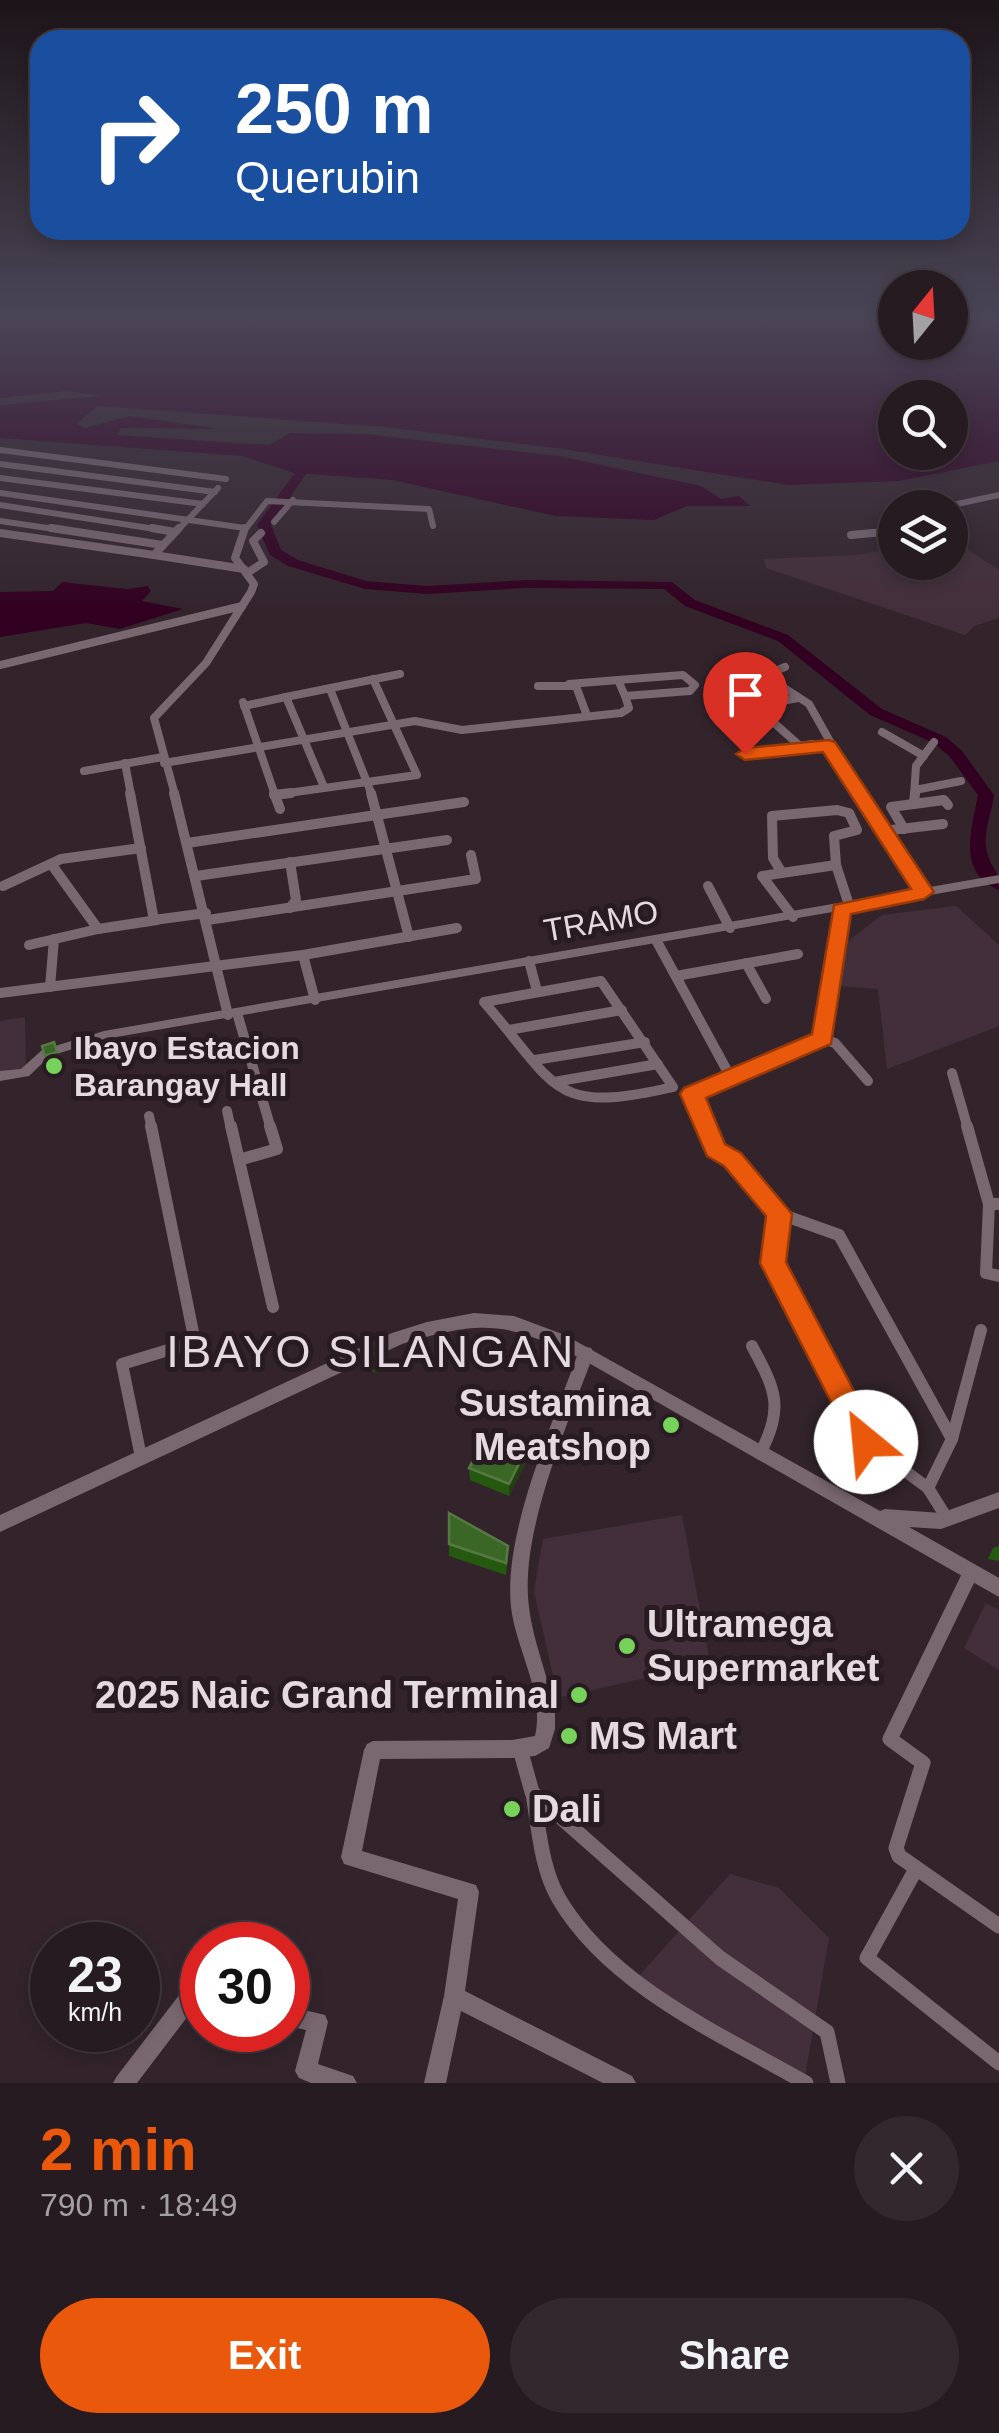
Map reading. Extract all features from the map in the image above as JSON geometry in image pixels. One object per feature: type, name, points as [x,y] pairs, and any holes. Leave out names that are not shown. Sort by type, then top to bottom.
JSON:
[{"type":"main road","points":[[0,1524],[398,1338],[454,1320],[492,1317],[533,1325],[586,1353],[999,1588]]},
{"type":"main road","points":[[861,1509],[905,1522],[948,1520],[999,1500]]},
{"type":"street","points":[[0,450],[226,479],[154,555]]},
{"type":"street","points":[[11,535],[44,500],[94,460]]},
{"type":"street","points":[[0,464],[215,492]]},
{"type":"street","points":[[0,478],[203,504]]},
{"type":"street","points":[[0,494],[245,528]]},
{"type":"street","points":[[968,502],[999,495]]},
{"type":"street","points":[[235,558],[245,528],[267,501],[430,509],[433,526]]},
{"type":"street","points":[[274,522],[290,501]]},
{"type":"street","points":[[0,505],[176,532]]},
{"type":"street","points":[[80,545],[118,510]]},
{"type":"street","points":[[0,521],[164,545]]},
{"type":"street","points":[[0,533],[245,571],[264,562],[253,541],[261,533]]},
{"type":"street","points":[[851,535],[878,533]]},
{"type":"street","points":[[217,565],[235,558]]},
{"type":"street","points":[[235,558],[254,584],[184,690],[154,718],[218,966],[278,1149],[239,1160]]},
{"type":"street","points":[[0,666],[242,606]]},
{"type":"street","points":[[785,667],[768,674],[769,678],[809,704],[829,746],[924,892]]},
{"type":"street","points":[[280,808],[244,704],[400,674]]},
{"type":"street","points":[[538,686],[682,675],[695,686],[690,691],[624,696]]},
{"type":"street","points":[[274,794],[416,775],[374,679]]},
{"type":"street","points":[[84,771],[414,721],[462,730],[586,713],[625,712],[630,708],[618,680]]},
{"type":"street","points":[[567,684],[578,687],[586,713]]},
{"type":"street","points":[[330,689],[369,783],[409,937]]},
{"type":"street","points":[[286,698],[324,787]]},
{"type":"street","points":[[799,698],[755,706],[800,746]]},
{"type":"street","points":[[882,732],[924,756]]},
{"type":"street","points":[[914,804],[916,766],[934,742]]},
{"type":"street","points":[[745,754],[829,746]]},
{"type":"street","points":[[125,763],[154,920],[159,920]]},
{"type":"street","points":[[915,790],[961,781]]},
{"type":"street","points":[[904,829],[891,807],[944,800],[948,805]]},
{"type":"street","points":[[187,843],[464,802]]},
{"type":"street","points":[[782,873],[773,858],[772,816],[837,810],[849,813],[858,828],[834,836],[838,889],[845,908],[823,1038]]},
{"type":"street","points":[[883,831],[943,824]]},
{"type":"street","points":[[196,876],[447,840]]},
{"type":"street","points":[[3,886],[52,864],[141,848]]},
{"type":"street","points":[[29,945],[98,929],[290,908],[476,878],[470,855]]},
{"type":"street","points":[[290,862],[296,900],[290,908]]},
{"type":"street","points":[[52,864],[98,929]]},
{"type":"street","points":[[793,917],[762,876],[837,865]]},
{"type":"street","name":"TRAMO","points":[[0,1076],[32,1070],[46,1053],[86,1040],[999,879]]},
{"type":"street","points":[[708,886],[730,928]]},
{"type":"street","points":[[0,993],[303,955],[456,928]]},
{"type":"street","points":[[50,987],[54,939]]},
{"type":"street","points":[[656,940],[730,1076]]},
{"type":"street","points":[[676,976],[798,954]]},
{"type":"street","points":[[303,955],[315,1000]]},
{"type":"street","points":[[529,961],[538,990]]},
{"type":"street","points":[[746,963],[766,999]]},
{"type":"street","points":[[674,1087],[601,980],[484,1002],[554,1082],[576,1099],[598,1103],[674,1087],[692,1094],[716,1150],[732,1160],[780,1214],[838,1235],[952,1440]]},
{"type":"street","points":[[508,1030],[622,1010]]},
{"type":"street","points":[[692,1094],[823,1038],[834,1042],[868,1081]]},
{"type":"street","points":[[536,1060],[646,1042]]},
{"type":"street","points":[[554,1082],[658,1064]]},
{"type":"street","points":[[952,1073],[994,1204],[986,1273],[999,1276]]},
{"type":"street","points":[[227,1111],[273,1308]]},
{"type":"street","points":[[141,1457],[122,1364],[188,1344],[194,1338],[149,1116]]},
{"type":"street","points":[[780,1214],[773,1263],[866,1442],[928,1488],[948,1520]]},
{"type":"street","points":[[928,1488],[952,1440],[981,1330]]},
{"type":"street","points":[[752,1346],[778,1404],[778,1418],[760,1454]]},
{"type":"street","points":[[435,2083],[454,1996],[469,1892],[350,1857],[373,1750],[536,1748],[548,1731],[519,1580],[540,1492],[586,1353]]},
{"type":"street","points":[[971,1572],[890,1739],[922,1763],[896,1848],[898,1856],[999,1926]]},
{"type":"street","points":[[520,1748],[542,1848],[559,1898],[602,1952],[806,2083]]},
{"type":"street","points":[[532,1792],[720,1958],[828,2032],[838,2083]]},
{"type":"street","points":[[916,1869],[867,1958],[999,2063]]},
{"type":"street","points":[[454,1996],[625,2083]]},
{"type":"street","points":[[124,2083],[180,2010]]},
{"type":"street","points":[[310,2020],[318,2022],[306,2071],[346,2083]]},
{"type":"shaded area","points":[[0,418],[83,418],[76,424],[85,428],[122,418],[145,418],[219,429],[121,428],[117,435],[269,445],[290,433],[366,434],[559,456],[701,486],[721,499],[739,496],[750,506],[687,506],[654,520],[556,516],[392,480],[294,473],[242,456],[0,438]]},
{"type":"shaded area","points":[[264,418],[878,418],[878,470],[954,470],[899,481],[788,485],[563,449],[384,427]]},
{"type":"shaded area","points":[[968,418],[999,418],[999,461],[968,467]]},
{"type":"shaded area","points":[[968,550],[999,570],[999,618],[974,626],[965,635],[766,568],[764,559],[878,551],[878,580],[968,580]]},
{"type":"shaded area","points":[[62,582],[127,589],[148,586],[151,591],[142,601],[183,609],[120,629],[86,623],[0,637],[0,592],[53,591]]},
{"type":"shaded area","points":[[956,906],[999,945],[999,1026],[887,1069],[878,989],[837,986],[839,948],[882,915]]},
{"type":"shaded area","points":[[25,1017],[26,1069],[0,1073],[0,1021]]},
{"type":"shaded area","points":[[682,1515],[710,1663],[558,1698],[534,1591],[543,1539]]},
{"type":"shaded area","points":[[986,1603],[999,1610],[999,1670],[964,1648]]},
{"type":"shaded area","points":[[730,1874],[779,1888],[829,1938],[804,2082],[638,1977]]},
{"type":"building","points":[[54,1042],[57,1052],[45,1056],[42,1046]]},
{"type":"building","points":[[380,1341],[385,1349],[372,1356],[367,1348]]},
{"type":"building","points":[[486,1436],[525,1452],[509,1484],[469,1468]]},
{"type":"building","points":[[449,1513],[508,1546],[506,1563],[449,1544]]},
{"type":"waterway","points":[[300,474],[264,525],[275,552],[293,563],[365,585],[427,590],[526,584],[667,585],[690,603],[783,638],[876,712],[940,740],[956,754],[986,795],[977,851],[999,884]]},
{"type":"place","name":"Ibayo Estacion Barangay Hall","points":[[54,1066]]},
{"type":"place","name":"Sustamina Meatshop","points":[[671,1425]]},
{"type":"place","name":"Ultramega Supermarket","points":[[627,1646]]},
{"type":"place","name":"2025 Naic Grand Terminal","points":[[579,1695]]},
{"type":"place","name":"MS Mart","points":[[569,1736]]},
{"type":"place","name":"Dali","points":[[512,1809]]},
{"type":"district","name":"IBAYO SILANGAN","points":[[371,1351]]},
{"type":"route","points":[[745,754],[812,744],[829,746],[924,892],[841,909],[823,1038],[692,1094],[716,1150],[732,1160],[780,1214],[773,1263],[866,1442]]}]
